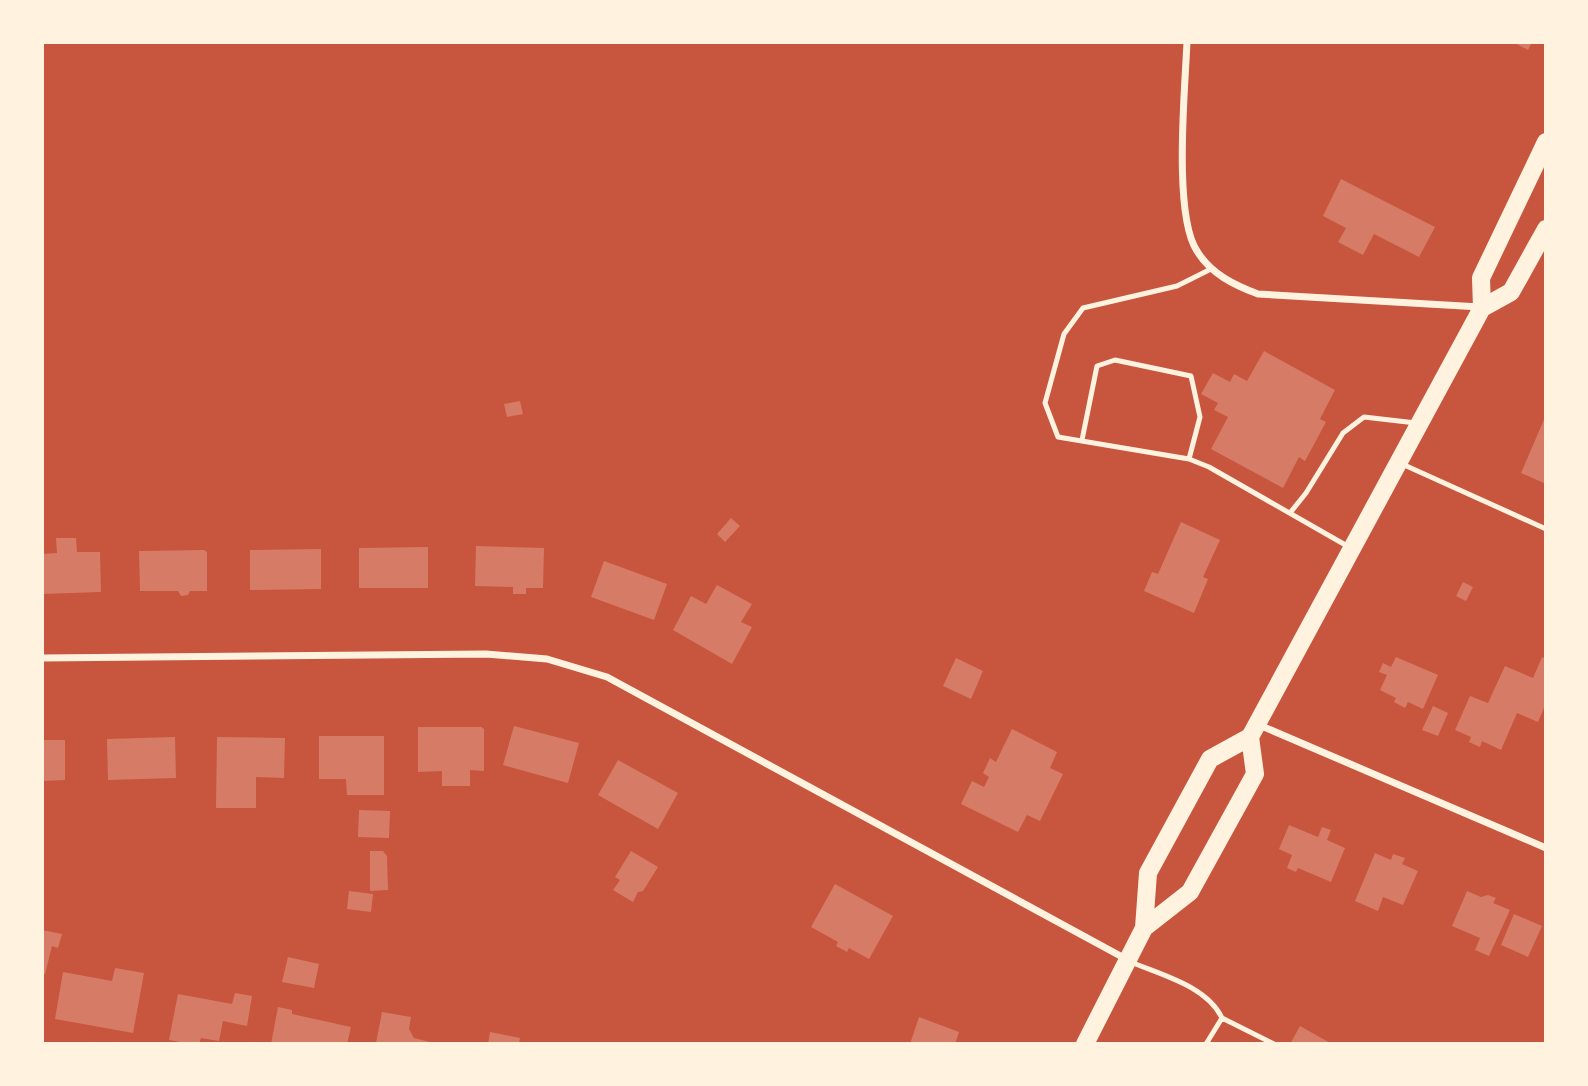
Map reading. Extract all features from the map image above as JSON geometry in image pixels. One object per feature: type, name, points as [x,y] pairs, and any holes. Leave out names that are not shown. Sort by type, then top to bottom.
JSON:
[{"type":"main road","points":[[1144,928],[1148,873],[1210,760],[1253,731],[1482,307],[1481,278],[1546,144]]},
{"type":"main road","points":[[1482,307],[1511,292],[1546,229]]},
{"type":"main road","points":[[1085,1044],[1144,928],[1190,892],[1255,774],[1253,731]]},
{"type":"street","points":[[1186,42],[1183,196],[1186,222],[1195,250],[1211,268],[1234,285],[1258,294],[1482,307]]},
{"type":"street","points":[[42,659],[486,653],[547,659],[607,677],[1126,960]]},
{"type":"street","points":[[1253,731],[1546,848]]},
{"type":"lane","points":[[1211,268],[1177,286],[1083,308],[1064,334],[1045,403],[1058,437],[1189,459],[1209,467],[1352,548]]},
{"type":"lane","points":[[1082,440],[1097,366],[1115,360],[1191,376],[1200,417],[1189,459]]},
{"type":"lane","points":[[1290,513],[1306,493],[1343,433],[1364,416],[1419,423]]},
{"type":"lane","points":[[1398,462],[1546,529]]},
{"type":"lane","points":[[1126,960],[1193,989],[1212,1003],[1222,1018],[1274,1044]]},
{"type":"lane","points":[[1206,1044],[1222,1018]]},
{"type":"building","points":[[1513,42],[1532,42],[1528,50]]},
{"type":"building","points":[[1341,179],[1435,227],[1419,257],[1374,234],[1363,255],[1338,242],[1346,228],[1323,216]]},
{"type":"building","points":[[1264,351],[1335,390],[1320,419],[1326,422],[1305,461],[1299,457],[1283,488],[1211,449],[1228,417],[1214,410],[1218,403],[1201,394],[1213,373],[1230,382],[1234,374],[1247,381]]},
{"type":"building","points":[[520,401],[523,414],[507,417],[504,404]]},
{"type":"building","points":[[1546,415],[1546,484],[1521,473]]},
{"type":"building","points":[[731,518],[740,526],[725,542],[717,534]]},
{"type":"building","points":[[1181,522],[1220,540],[1203,577],[1208,579],[1194,613],[1144,591],[1152,572],[1158,574]]},
{"type":"building","points":[[56,538],[76,538],[77,552],[100,552],[101,592],[42,594],[42,554],[57,553]]},
{"type":"building","points":[[476,546],[544,548],[543,588],[526,588],[526,594],[513,594],[513,587],[475,586]]},
{"type":"building","points":[[428,547],[428,588],[359,588],[359,548]]},
{"type":"building","points":[[321,549],[321,589],[250,590],[250,550]]},
{"type":"building","points":[[139,551],[207,552],[207,591],[190,591],[188,595],[181,596],[178,591],[140,591]]},
{"type":"building","points":[[604,561],[667,584],[654,620],[591,597]]},
{"type":"building","points":[[1463,582],[1473,587],[1466,601],[1456,596]]},
{"type":"building","points":[[717,585],[752,604],[741,622],[752,627],[732,664],[673,630],[691,596],[706,604]]},
{"type":"building","points":[[1396,657],[1438,675],[1423,709],[1408,702],[1405,708],[1394,702],[1396,698],[1380,690],[1387,675],[1379,672],[1383,663],[1391,667]]},
{"type":"building","points":[[1542,657],[1546,659],[1546,703],[1538,722],[1517,713],[1501,750],[1482,741],[1480,747],[1469,742],[1471,737],[1455,730],[1470,696],[1488,703],[1505,666],[1533,678]]},
{"type":"building","points":[[956,658],[983,671],[971,699],[943,686]]},
{"type":"building","points":[[1433,706],[1448,713],[1438,736],[1422,730]]},
{"type":"building","points":[[514,726],[579,743],[568,783],[503,765]]},
{"type":"building","points":[[418,727],[484,729],[484,771],[470,770],[470,786],[442,786],[442,771],[418,772]]},
{"type":"building","points":[[1012,729],[1057,752],[1050,768],[1063,774],[1040,821],[1027,815],[1018,832],[961,804],[972,781],[984,787],[989,777],[983,773],[990,758],[996,762]]},
{"type":"building","points":[[319,736],[384,736],[384,795],[347,795],[346,779],[319,779]]},
{"type":"building","points":[[175,737],[176,778],[108,780],[107,739]]},
{"type":"building","points":[[217,737],[285,738],[284,778],[256,777],[256,808],[216,808]]},
{"type":"building","points":[[42,740],[65,740],[65,780],[42,781]]},
{"type":"building","points":[[618,760],[678,793],[658,829],[598,795]]},
{"type":"building","points":[[359,810],[390,811],[389,838],[358,837]]},
{"type":"building","points":[[1289,825],[1318,837],[1322,827],[1331,830],[1327,840],[1345,848],[1331,882],[1298,868],[1296,872],[1287,868],[1292,855],[1279,849]]},
{"type":"building","points":[[370,851],[383,851],[387,856],[388,890],[370,891]]},
{"type":"building","points":[[631,851],[658,867],[633,902],[613,890],[620,880],[615,877]]},
{"type":"building","points":[[1375,853],[1391,860],[1393,854],[1405,858],[1402,864],[1418,871],[1403,905],[1383,897],[1378,911],[1355,901]]},
{"type":"building","points":[[835,884],[893,916],[869,959],[849,948],[847,952],[836,946],[838,942],[811,927]]},
{"type":"building","points":[[349,891],[373,894],[371,912],[347,909]]},
{"type":"building","points":[[1467,891],[1481,897],[1488,895],[1496,898],[1493,903],[1510,910],[1489,956],[1475,950],[1480,938],[1452,926]]},
{"type":"building","points":[[1514,914],[1542,926],[1528,957],[1501,945]]},
{"type":"building","points":[[42,930],[62,934],[58,948],[52,946],[45,974],[42,973]]},
{"type":"building","points":[[288,957],[319,964],[314,988],[282,982]]},
{"type":"building","points":[[115,968],[144,973],[133,1033],[55,1019],[63,972],[112,981]]},
{"type":"building","points":[[235,993],[252,996],[247,1026],[223,1021],[219,1041],[201,1038],[199,1044],[191,1044],[169,1040],[178,994],[232,1004]]},
{"type":"building","points":[[278,1007],[292,1010],[292,1014],[351,1027],[347,1044],[271,1044]]},
{"type":"building","points":[[382,1012],[411,1017],[409,1029],[414,1038],[438,1044],[376,1043]]},
{"type":"building","points":[[919,1017],[959,1032],[955,1044],[910,1044]]},
{"type":"building","points":[[1300,1026],[1332,1044],[1290,1044]]},
{"type":"building","points":[[490,1032],[520,1038],[519,1044],[488,1044]]}]
